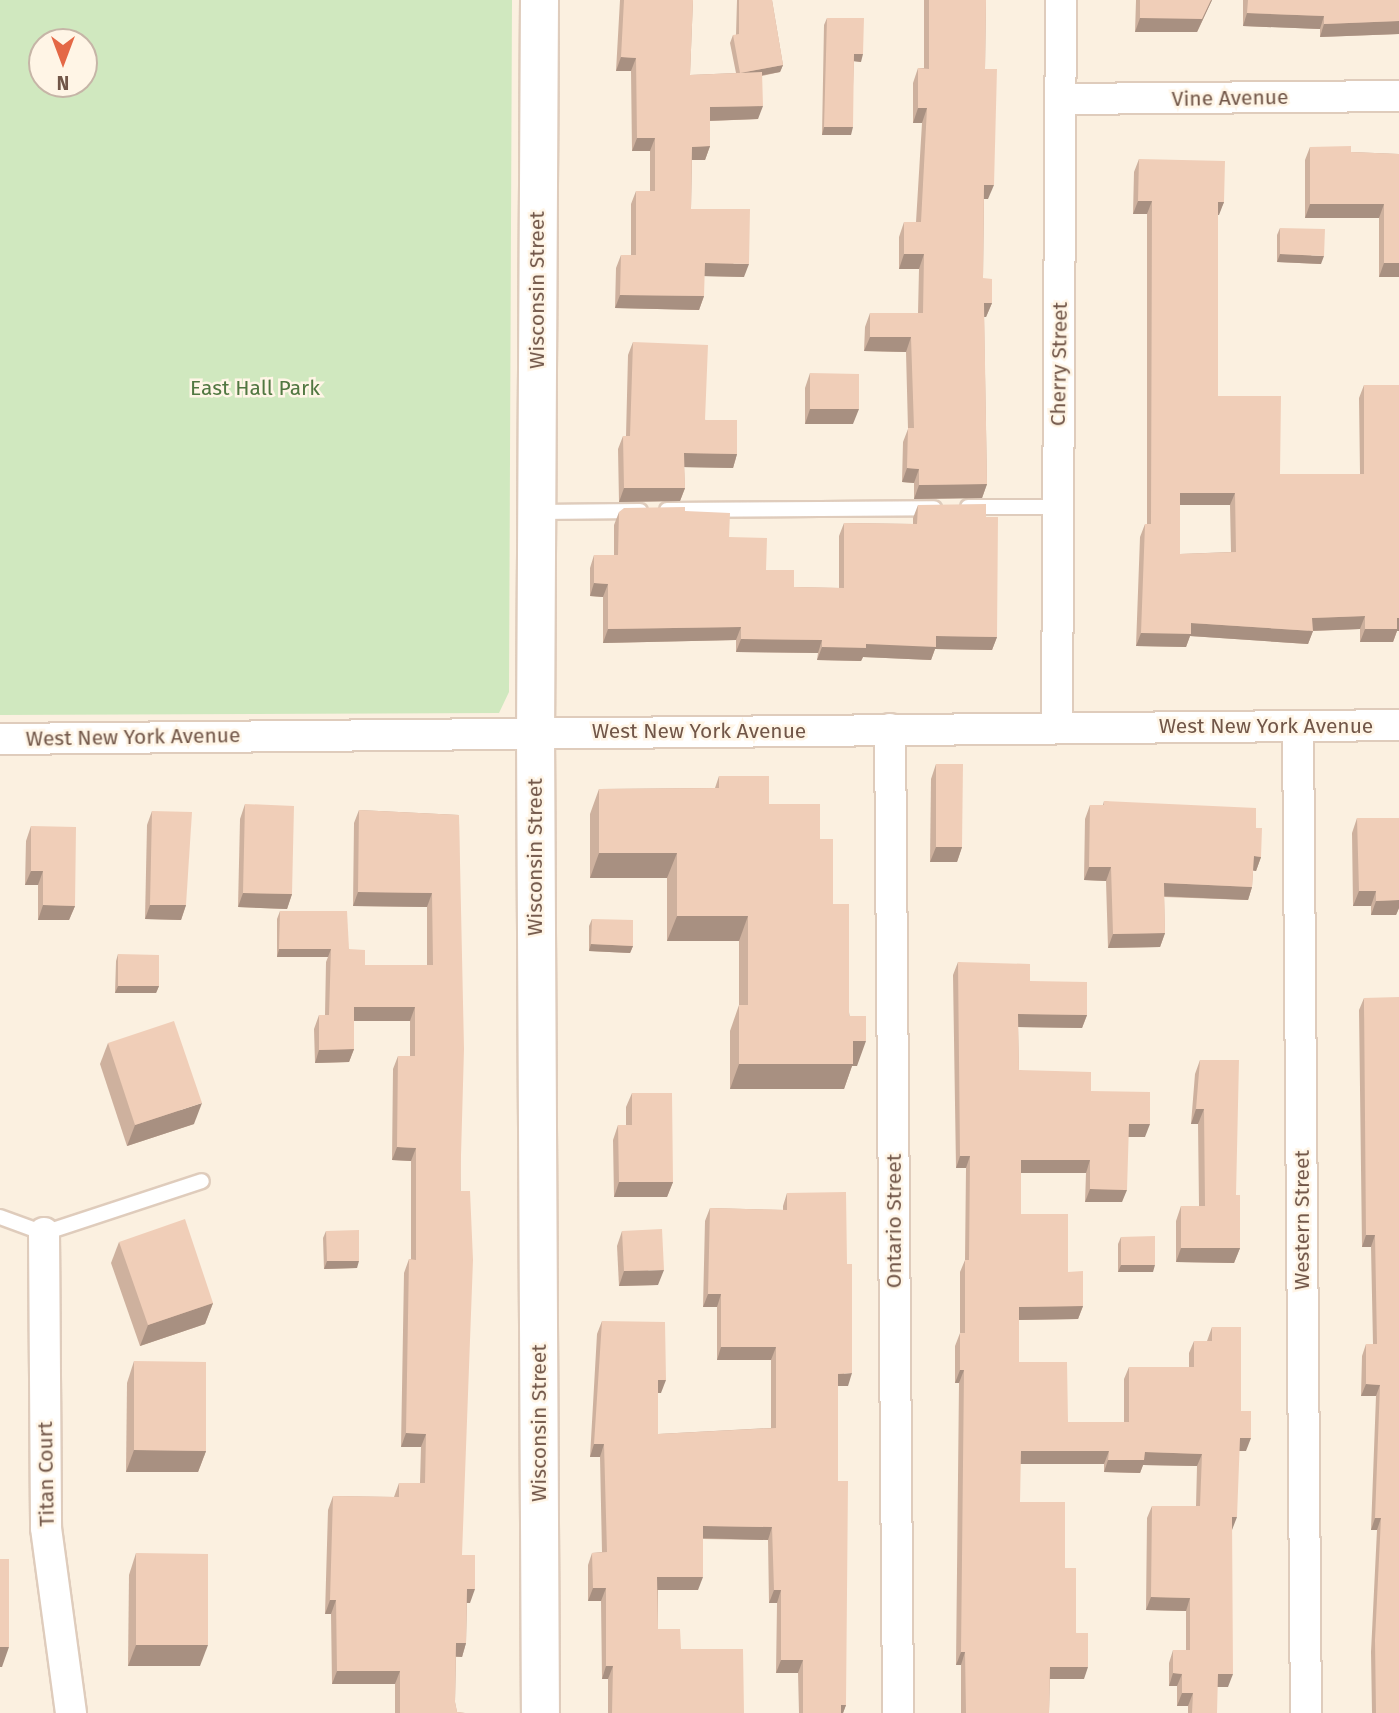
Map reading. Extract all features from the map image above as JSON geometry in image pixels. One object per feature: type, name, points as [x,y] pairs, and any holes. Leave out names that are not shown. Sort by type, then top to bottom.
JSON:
[{"type":"street","name":"Wisconsin Street","points":[[538,0],[535,732],[540,1713]]},
{"type":"street","name":"Cherry Street","points":[[1056,728],[1061,0]]},
{"type":"street","name":"Vine Avenue","points":[[1061,99],[1399,96]]},
{"type":"street","name":"West New York Avenue","points":[[0,739],[1399,725]]},
{"type":"street","name":"Western Street","points":[[1298,726],[1306,1713]]},
{"type":"street","name":"Ontario Street","points":[[890,729],[898,1713]]},
{"type":"street","name":"Titan Court","points":[[44,1233],[46,1528],[71,1713]]},
{"type":"lane","points":[[536,512],[1058,506]]},
{"type":"lane","points":[[0,1217],[44,1233],[202,1181]]},
{"type":"green space","name":"East Hall Park","points":[[0,0],[512,0],[509,692],[499,713],[0,715]]},
{"type":"building","points":[[624,0],[693,0],[690,75],[762,72],[763,106],[710,107],[710,146],[692,147],[691,209],[750,209],[749,264],[705,263],[704,296],[620,295],[621,255],[636,255],[636,191],[655,191],[655,138],[637,138],[636,58],[621,57]]},
{"type":"building","points":[[739,0],[772,0],[783,65],[740,73],[733,35],[739,34]]},
{"type":"building","points":[[929,0],[986,0],[985,69],[997,69],[994,185],[984,185],[983,278],[992,279],[992,303],[984,303],[987,484],[919,485],[919,469],[907,468],[908,428],[914,428],[911,337],[870,337],[870,313],[923,313],[924,254],[904,254],[904,222],[921,222],[927,108],[918,108],[918,68],[929,69]]},
{"type":"building","points":[[1140,0],[1211,0],[1202,19],[1140,18]]},
{"type":"building","points":[[1248,0],[1399,0],[1399,21],[1324,24],[1324,16],[1247,13]]},
{"type":"building","points":[[827,18],[864,18],[863,54],[854,54],[853,127],[824,127]]},
{"type":"building","points":[[1351,146],[1351,152],[1399,154],[1399,263],[1384,263],[1384,204],[1310,204],[1310,147]]},
{"type":"building","points":[[1139,159],[1225,161],[1224,202],[1218,202],[1218,396],[1281,396],[1280,474],[1364,474],[1364,385],[1399,385],[1397,629],[1365,629],[1365,616],[1312,618],[1313,631],[1191,623],[1191,634],[1141,633],[1145,524],[1151,524],[1152,201],[1138,201]],"holes":[[[1180,493],[1235,493],[1236,552],[1180,554]]]},
{"type":"building","points":[[1280,228],[1325,229],[1324,256],[1280,254]]},
{"type":"building","points":[[633,342],[708,345],[705,420],[737,420],[737,454],[684,453],[685,488],[624,488],[623,436],[630,436]]},
{"type":"building","points":[[810,373],[859,374],[859,409],[810,409]]},
{"type":"building","points":[[986,504],[986,517],[998,517],[997,637],[936,636],[936,647],[866,644],[866,648],[822,647],[822,640],[741,639],[741,627],[608,629],[608,584],[594,583],[594,555],[618,555],[619,512],[624,508],[685,507],[685,511],[730,513],[729,537],[767,538],[766,570],[794,570],[794,587],[844,588],[844,523],[917,524],[918,505]]},
{"type":"building","points":[[936,764],[963,764],[962,847],[936,847]]},
{"type":"building","points":[[719,776],[769,776],[769,804],[820,804],[820,839],[833,839],[833,904],[849,904],[849,1016],[866,1016],[866,1041],[853,1041],[853,1064],[739,1064],[739,1005],[748,1005],[748,916],[677,916],[677,853],[599,853],[599,789],[719,788]]},
{"type":"building","points":[[1104,801],[1256,808],[1256,828],[1262,828],[1261,857],[1254,856],[1252,887],[1164,883],[1165,933],[1113,934],[1111,867],[1089,867],[1090,805],[1104,805]]},
{"type":"building","points":[[245,804],[294,806],[292,894],[243,893]]},
{"type":"building","points":[[359,810],[459,815],[464,1049],[460,1191],[470,1191],[473,1260],[462,1555],[475,1555],[475,1589],[467,1589],[466,1643],[456,1643],[455,1702],[457,1712],[465,1713],[400,1713],[400,1671],[337,1671],[336,1600],[330,1600],[333,1496],[399,1497],[399,1483],[425,1483],[426,1434],[406,1433],[409,1259],[416,1260],[416,1148],[397,1147],[398,1056],[415,1056],[415,1007],[354,1007],[354,1049],[319,1050],[319,1015],[329,1015],[331,948],[365,950],[365,965],[433,965],[432,893],[358,892]]},
{"type":"building","points":[[152,811],[192,812],[186,905],[150,905]]},
{"type":"building","points":[[1357,818],[1399,818],[1399,900],[1376,901],[1376,891],[1359,891]]},
{"type":"building","points":[[31,826],[76,827],[75,906],[43,905],[43,871],[31,871]]},
{"type":"building","points":[[280,911],[347,911],[349,949],[279,949]]},
{"type":"building","points":[[592,919],[633,920],[633,946],[591,944]]},
{"type":"building","points":[[118,954],[159,955],[159,986],[118,986]]},
{"type":"building","points":[[958,962],[1030,964],[1030,981],[1087,982],[1087,1015],[1018,1014],[1019,1070],[1091,1072],[1091,1091],[1150,1092],[1150,1124],[1129,1124],[1127,1190],[1090,1189],[1090,1160],[1021,1160],[1021,1214],[1068,1214],[1068,1272],[1083,1271],[1083,1306],[1019,1307],[1019,1362],[1067,1362],[1068,1422],[1129,1422],[1129,1367],[1194,1367],[1194,1341],[1212,1341],[1212,1327],[1241,1327],[1241,1411],[1251,1411],[1251,1438],[1240,1438],[1237,1517],[1232,1517],[1233,1674],[1218,1674],[1217,1713],[1192,1713],[1193,1693],[1182,1693],[1182,1674],[1173,1673],[1173,1650],[1190,1650],[1190,1598],[1151,1597],[1152,1506],[1200,1506],[1202,1454],[1145,1452],[1144,1460],[1108,1460],[1109,1451],[1021,1451],[1020,1502],[1065,1502],[1065,1568],[1076,1568],[1076,1633],[1088,1633],[1088,1667],[1050,1667],[1049,1713],[966,1713],[965,1652],[961,1652],[964,1370],[960,1370],[960,1333],[965,1333],[970,1156],[960,1156]]},
{"type":"building","points":[[1399,997],[1399,1713],[1376,1713],[1375,1640],[1381,1518],[1375,1518],[1380,1385],[1366,1384],[1366,1344],[1377,1344],[1375,1235],[1366,1235],[1364,998]]},
{"type":"building","points":[[174,1021],[202,1103],[135,1125],[108,1043]]},
{"type":"building","points":[[1200,1060],[1239,1060],[1236,1195],[1240,1195],[1240,1248],[1181,1248],[1181,1206],[1205,1206],[1204,1109],[1196,1109]]},
{"type":"building","points":[[632,1093],[672,1093],[673,1182],[619,1182],[618,1125],[632,1125]]},
{"type":"building","points":[[846,1192],[847,1264],[852,1264],[852,1373],[838,1374],[838,1481],[848,1481],[846,1705],[841,1705],[841,1713],[803,1713],[803,1660],[781,1660],[781,1590],[774,1590],[772,1527],[703,1526],[703,1577],[657,1577],[658,1629],[680,1629],[681,1649],[743,1649],[744,1713],[612,1713],[613,1666],[606,1666],[606,1588],[593,1588],[592,1553],[607,1552],[604,1444],[594,1444],[602,1321],[665,1322],[666,1380],[658,1380],[658,1434],[776,1428],[776,1347],[721,1347],[721,1294],[708,1294],[710,1208],[787,1210],[787,1193]]},
{"type":"building","points":[[185,1219],[213,1303],[148,1325],[119,1242]]},
{"type":"building","points":[[662,1229],[664,1270],[624,1271],[622,1231]]},
{"type":"building","points":[[359,1230],[359,1261],[327,1261],[326,1231]]},
{"type":"building","points":[[1155,1236],[1155,1265],[1121,1265],[1121,1237]]},
{"type":"building","points":[[134,1361],[206,1362],[206,1451],[134,1450]]},
{"type":"building","points":[[136,1553],[208,1554],[208,1645],[136,1645]]},
{"type":"building","points":[[0,1559],[9,1559],[9,1647],[0,1647]]}]
